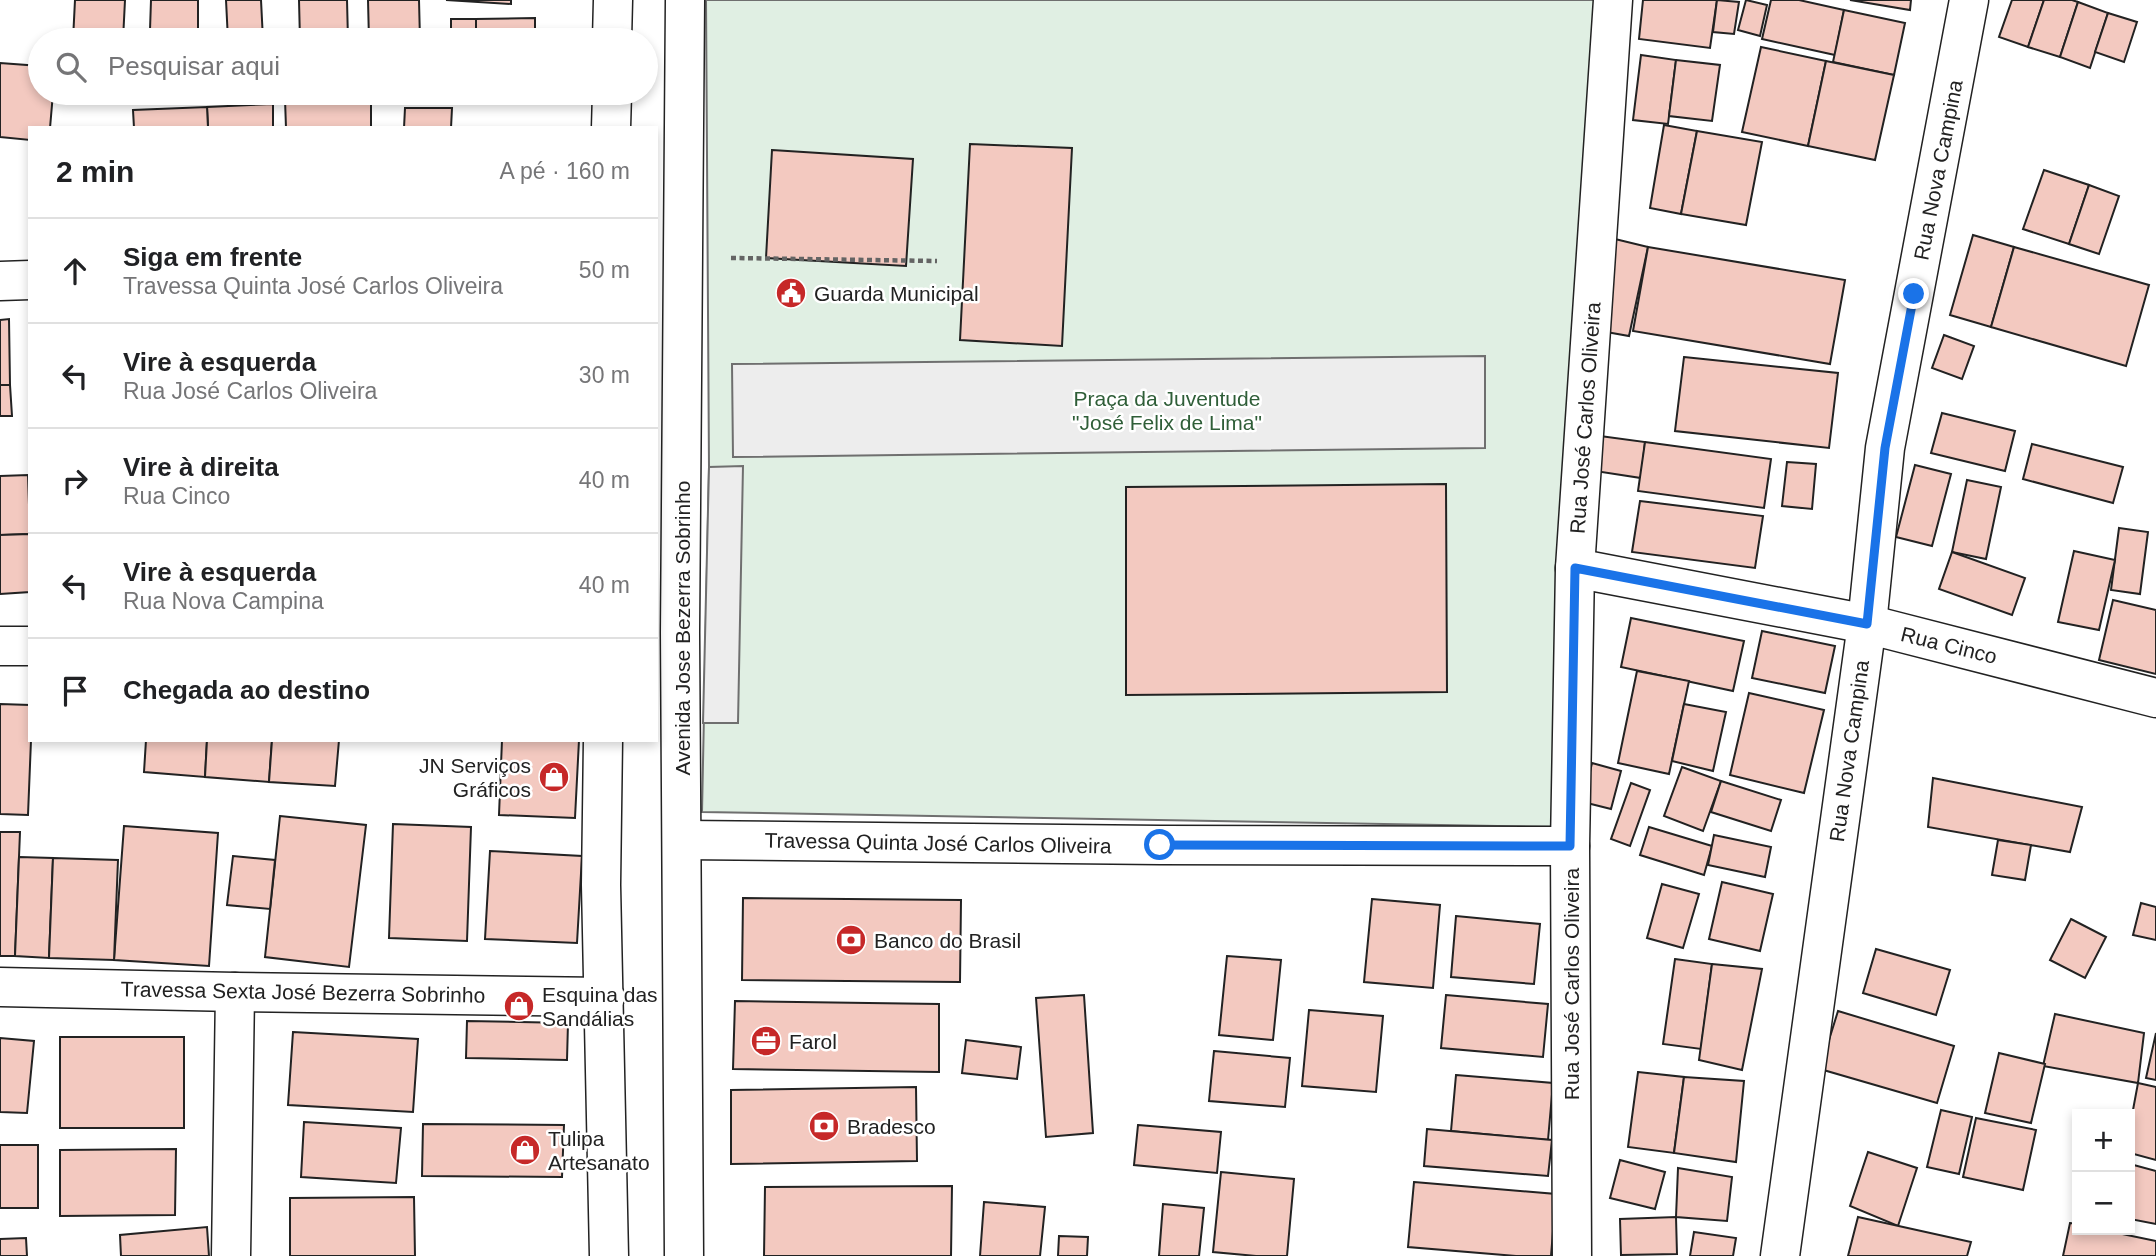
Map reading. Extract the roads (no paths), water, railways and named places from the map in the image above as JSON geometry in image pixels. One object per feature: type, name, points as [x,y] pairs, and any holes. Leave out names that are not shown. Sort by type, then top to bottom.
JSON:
[{"type":"street","points":[[612,0],[612,28]]},
{"type":"street","name":"Avenida Jose Bezerra Sobrinho","points":[[684,1256],[683,840],[668,633],[684,257],[685,0]]},
{"type":"street","name":"Rua José Carlos Oliveira","points":[[1572,1256],[1570,846],[1575,568],[1613,0]]},
{"type":"street","name":"Rua Nova Campina","points":[[1780,1256],[1867,624],[1885,448],[1969,0]]},
{"type":"street","points":[[611,105],[611,126]]},
{"type":"street","points":[[0,281],[28,280]]},
{"type":"street","name":"Rua Cinco","points":[[1575,568],[1867,624],[2156,698]]},
{"type":"street","points":[[0,646],[28,646]]},
{"type":"street","points":[[603,742],[601,885],[609,1256]]},
{"type":"street","name":"Travessa Quinta José Carlos Oliveira","points":[[683,840],[1570,846]]},
{"type":"street","name":"Travessa Sexta José Bezerra Sobrinho","points":[[0,987],[605,997]]},
{"type":"street","points":[[231,1256],[235,992]]},
{"type":"place","name":"Guarda Municipal","points":[[791,293]]},
{"type":"place","name":"JN Serviços Gráficos","points":[[554,777]]},
{"type":"place","name":"Banco do Brasil","points":[[851,940]]},
{"type":"place","name":"Esquina das Sandálias","points":[[519,1006]]},
{"type":"place","name":"Farol","points":[[766,1041]]},
{"type":"place","name":"Bradesco","points":[[824,1126]]},
{"type":"place","name":"Tulipa Artesanato","points":[[525,1150]]},
{"type":"park label","name":"Praça da Juventude \"José Felix de Lima\"","points":[[1167,410]]}]
